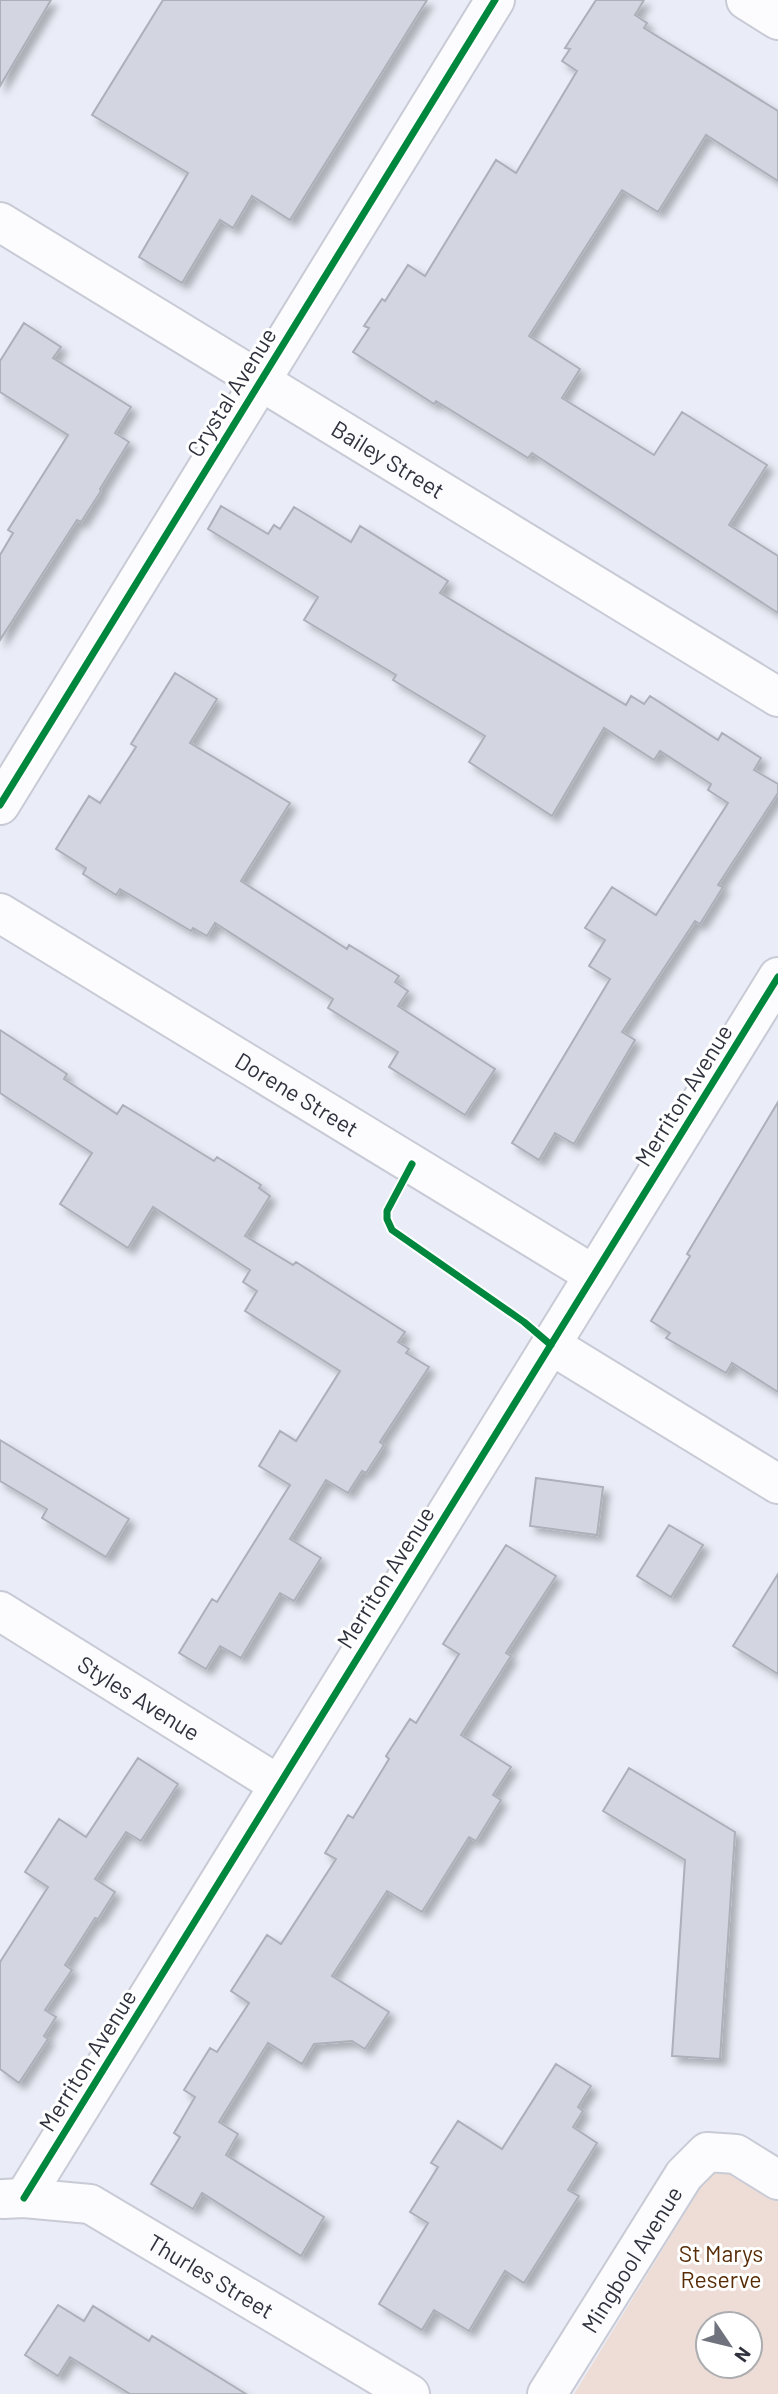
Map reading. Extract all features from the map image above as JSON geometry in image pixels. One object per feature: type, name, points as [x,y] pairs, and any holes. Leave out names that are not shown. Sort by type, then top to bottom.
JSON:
[{"type":"street","name":"Crystal Avenue","points":[[0,805],[495,0]]},
{"type":"street","points":[[746,0],[778,20]]},
{"type":"street","name":"Bailey Street","points":[[0,222],[778,697]]},
{"type":"street","name":"Dorene Street","points":[[0,912],[594,1275]]},
{"type":"street","name":"Merriton Avenue","points":[[12,2199],[279,1785],[778,977]]},
{"type":"street","points":[[551,1345],[778,1484]]},
{"type":"street","name":"Styles Avenue","points":[[0,1611],[279,1785]]},
{"type":"street","name":"Mingbool Avenue","points":[[547,2394],[684,2175],[707,2152],[736,2154],[778,2179]]},
{"type":"street","name":"Thurles Street","points":[[12,2199],[90,2204],[410,2394]]},
{"type":"green space","name":"St Marys Reserve","points":[[717,2161],[778,2199],[778,2394],[574,2394]]},
{"type":"building","points":[[0,0],[51,0],[0,86]]},
{"type":"building","points":[[163,0],[427,0],[290,220],[252,196],[233,228],[220,220],[182,283],[139,257],[188,173],[92,115]]},
{"type":"building","points":[[596,0],[644,0],[635,15],[647,23],[644,28],[778,111],[778,181],[706,135],[658,212],[622,190],[529,336],[580,369],[562,398],[654,455],[682,412],[767,465],[729,525],[778,556],[778,613],[532,453],[528,458],[436,401],[434,404],[353,352],[369,328],[364,326],[382,299],[385,301],[408,265],[425,276],[496,160],[516,173],[577,71],[562,61],[570,49],[565,48]]},
{"type":"building","points":[[24,323],[61,347],[53,358],[131,407],[115,433],[129,442],[81,522],[77,520],[0,640],[0,555],[13,533],[8,530],[68,435],[0,392],[0,361]]},
{"type":"building","points":[[221,506],[268,534],[274,525],[280,529],[294,507],[351,542],[360,526],[448,581],[440,593],[626,705],[631,696],[644,704],[650,696],[718,740],[722,733],[761,758],[754,770],[778,784],[778,793],[718,885],[723,887],[700,924],[695,921],[622,1032],[635,1040],[574,1144],[555,1133],[539,1160],[512,1143],[610,979],[589,966],[605,940],[585,928],[612,887],[656,915],[728,803],[708,790],[711,784],[660,751],[654,760],[604,728],[552,816],[469,762],[485,736],[393,680],[396,675],[304,620],[318,597],[208,529]]},
{"type":"building","points":[[175,673],[217,699],[190,743],[290,803],[241,881],[347,949],[349,945],[399,976],[395,982],[408,991],[398,1006],[495,1069],[465,1115],[389,1067],[398,1052],[328,1008],[333,999],[215,923],[207,936],[193,928],[191,931],[120,889],[116,895],[83,874],[86,868],[56,849],[89,796],[100,803],[136,747],[131,744]]},
{"type":"building","points":[[0,1030],[67,1074],[64,1079],[117,1114],[123,1105],[214,1161],[217,1157],[261,1185],[259,1188],[270,1196],[245,1236],[293,1265],[296,1262],[405,1332],[398,1342],[409,1349],[406,1353],[429,1367],[380,1442],[384,1445],[366,1473],[362,1471],[348,1493],[326,1480],[290,1539],[321,1558],[294,1601],[280,1593],[241,1658],[220,1646],[206,1669],[179,1653],[212,1599],[217,1602],[290,1485],[259,1466],[280,1431],[296,1441],[340,1371],[245,1311],[257,1291],[243,1282],[250,1270],[153,1207],[128,1248],[60,1204],[92,1153],[0,1093]]},
{"type":"building","points":[[778,1102],[778,1392],[732,1363],[726,1373],[666,1338],[670,1333],[651,1321],[690,1256],[687,1254]]},
{"type":"building","points":[[0,1440],[129,1519],[106,1557],[42,1518],[47,1509],[0,1481]]},
{"type":"building","points":[[536,1478],[603,1487],[597,1535],[530,1526]]},
{"type":"building","points":[[669,1525],[703,1545],[671,1597],[637,1576]]},
{"type":"building","points":[[506,1545],[556,1576],[506,1653],[511,1656],[461,1735],[511,1767],[493,1795],[501,1800],[476,1841],[469,1837],[422,1912],[387,1891],[332,1976],[389,2012],[365,2049],[352,2041],[314,2044],[302,2064],[268,2043],[219,2122],[238,2134],[226,2155],[324,2217],[301,2256],[202,2193],[193,2209],[151,2184],[180,2137],[174,2133],[195,2097],[184,2090],[210,2048],[217,2052],[249,2003],[231,1991],[267,1935],[281,1944],[336,1859],[325,1853],[348,1815],[353,1818],[389,1759],[386,1756],[410,1719],[416,1723],[459,1654],[443,1644]]},
{"type":"building","points":[[778,1574],[778,1674],[733,1646]]},
{"type":"building","points":[[138,1758],[178,1784],[141,1841],[126,1832],[95,1879],[115,1892],[65,1965],[72,1970],[45,2010],[56,2017],[44,2036],[48,2039],[19,2083],[0,2069],[0,1962],[48,1887],[25,1872],[59,1819],[86,1837]]},
{"type":"building","points":[[629,1768],[735,1832],[720,2059],[672,2056],[685,1860],[603,1811]]},
{"type":"building","points":[[556,2064],[591,2086],[578,2107],[583,2111],[573,2127],[597,2143],[568,2190],[579,2196],[524,2283],[505,2271],[469,2331],[434,2310],[422,2330],[379,2304],[428,2223],[410,2212],[438,2167],[431,2163],[458,2121],[502,2149]]},
{"type":"building","points":[[58,2305],[84,2321],[93,2306],[149,2341],[152,2336],[246,2394],[130,2394],[70,2357],[58,2376],[25,2355]]},
{"type":"cycle path","points":[[0,805],[495,0]]},
{"type":"cycle path","points":[[24,2198],[778,977]]},
{"type":"cycle path","points":[[412,1164],[387,1211],[392,1230],[524,1322],[551,1345]]}]
